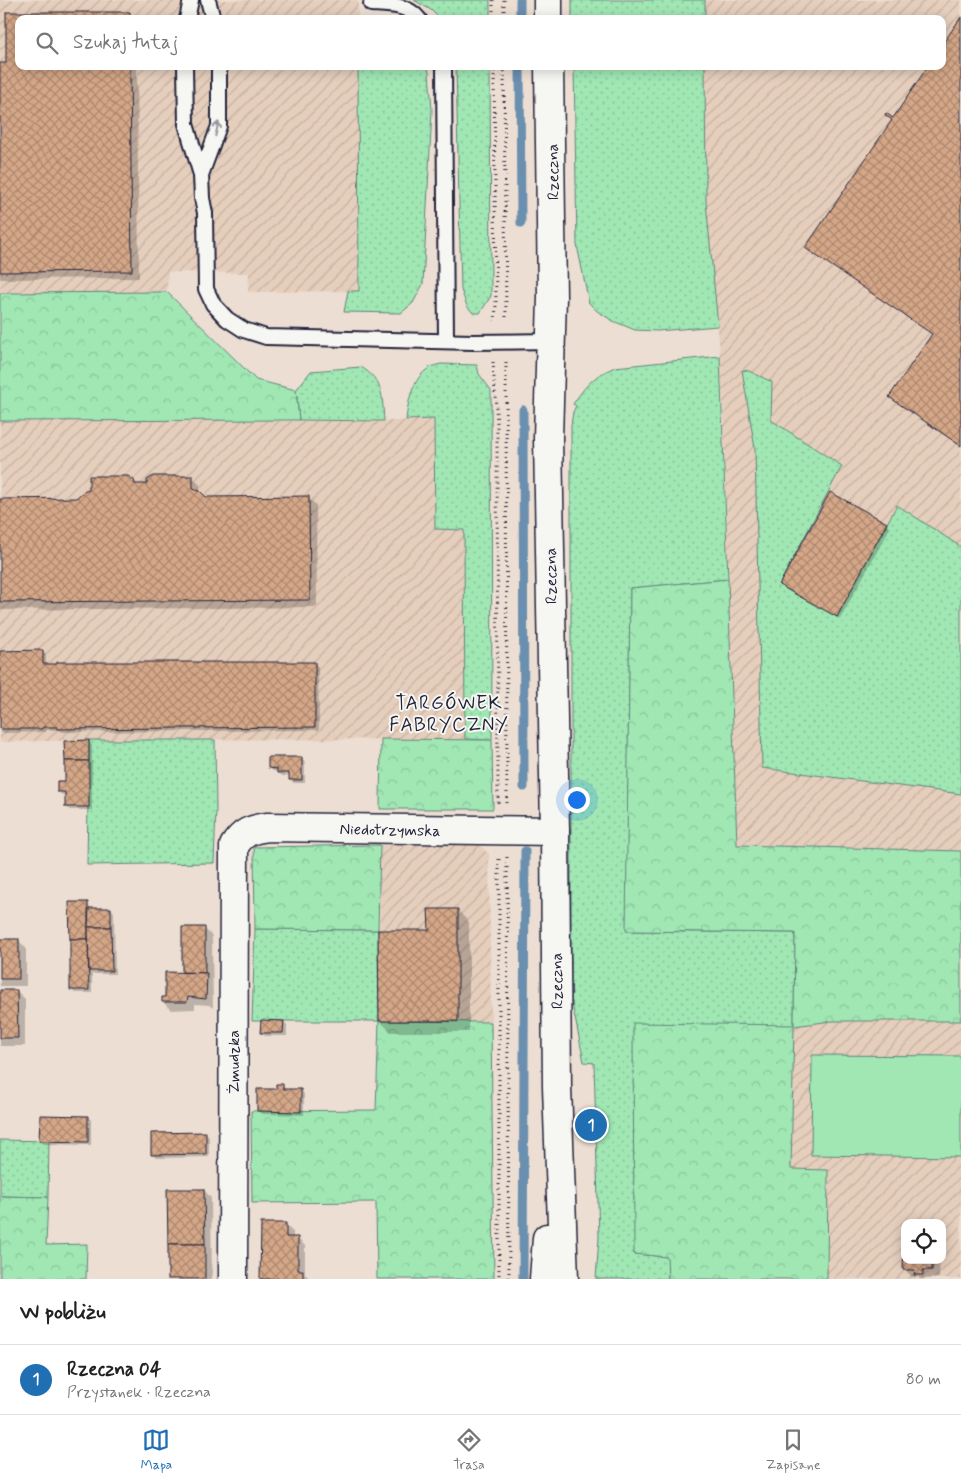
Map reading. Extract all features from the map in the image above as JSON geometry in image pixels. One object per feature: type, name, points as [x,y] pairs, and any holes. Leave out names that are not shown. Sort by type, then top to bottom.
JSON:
[{"type":"street","points":[[548,0],[548,15]]},
{"type":"street","name":"Rzeczna","points":[[550,70],[552,166],[551,341],[548,438],[555,831],[557,1087],[564,1279]]},
{"type":"street","name":"Niedotrzymska","points":[[234,846],[239,837],[246,832],[268,827],[555,831]]},
{"type":"street","name":"Żmudzka","points":[[233,1279],[234,846]]},
{"type":"street","name":"Rzeczna","points":[[544,1279],[557,1087]]},
{"type":"lane","points":[[188,15],[190,0]]},
{"type":"lane","points":[[208,0],[213,15]]},
{"type":"lane","points":[[371,4],[400,6],[416,15]]},
{"type":"lane","points":[[185,70],[186,124],[201,175],[205,212],[206,289],[213,304],[227,319],[244,330],[266,337],[551,341]]},
{"type":"lane","points":[[201,175],[218,126],[219,70]]},
{"type":"lane","points":[[444,70],[446,341]]},
{"type":"path","points":[[493,0],[493,15]]},
{"type":"path","points":[[504,0],[504,15]]},
{"type":"path","points":[[494,70],[496,306],[499,341],[503,831],[499,1279]]},
{"type":"path","points":[[504,70],[497,432],[509,1279]]},
{"type":"shaded area","points":[[0,0],[358,0],[358,15],[15,15],[15,70],[358,70],[359,291],[248,292],[249,273],[168,272],[167,292],[0,293]]},
{"type":"shaded area","points":[[705,0],[961,0],[961,851],[737,845],[723,403],[706,202],[705,70],[946,70],[946,15],[705,15]]},
{"type":"shaded area","points":[[434,419],[435,529],[464,530],[465,739],[0,742],[0,421],[395,421]]},
{"type":"shaded area","points":[[380,845],[479,845],[489,854],[491,1022],[379,1021]]},
{"type":"shaded area","points":[[832,1021],[961,1021],[961,1279],[827,1279],[828,1170],[791,1169],[794,1025]]},
{"type":"green space","points":[[414,0],[490,0],[490,15],[436,15]]},
{"type":"green space","points":[[572,0],[705,0],[705,15],[572,15]]},
{"type":"green space","points":[[358,70],[428,70],[432,110],[423,284],[413,303],[401,313],[344,312],[348,291],[359,291]]},
{"type":"green space","points":[[456,70],[490,70],[491,296],[480,313],[473,313],[467,306],[461,290]]},
{"type":"green space","points":[[574,70],[705,70],[706,202],[718,326],[657,331],[635,330],[613,321],[597,311],[589,303],[577,245]]},
{"type":"green space","points":[[167,292],[256,380],[296,390],[299,420],[0,421],[0,293]]},
{"type":"green space","points":[[720,356],[728,579],[630,588],[627,931],[795,933],[794,1025],[634,1254],[668,1257],[668,1279],[596,1279],[599,1238],[594,1063],[584,1062],[571,998],[571,425],[576,406],[573,404],[591,382],[615,367]]},
{"type":"green space","points":[[441,364],[477,365],[479,374],[491,390],[492,740],[465,739],[464,530],[435,529],[434,419],[406,420],[412,391],[419,378],[429,368]]},
{"type":"green space","points":[[361,367],[369,372],[378,384],[382,397],[384,421],[299,420],[296,390],[311,371]]},
{"type":"green space","points":[[742,370],[749,371],[772,382],[771,420],[842,466],[779,585],[837,616],[897,505],[961,547],[961,794],[762,768],[755,449]]},
{"type":"green space","points":[[728,579],[737,845],[961,851],[961,1021],[832,1021],[794,1026],[791,1169],[828,1170],[827,1279],[668,1279],[667,1257],[634,1254],[633,1023],[794,1025],[795,933],[626,931],[630,588]]},
{"type":"green space","points":[[381,739],[492,740],[493,809],[380,809]]},
{"type":"green space","points":[[89,740],[215,740],[216,810],[214,863],[87,865]]},
{"type":"green space","points":[[380,845],[378,930],[255,929],[254,847]]},
{"type":"green space","points":[[255,929],[378,930],[379,1021],[252,1021]]},
{"type":"green space","points":[[379,1021],[491,1022],[494,1279],[377,1279],[376,1202],[252,1203],[251,1111],[376,1110]]},
{"type":"green space","points":[[812,1055],[961,1056],[961,1157],[811,1155]]},
{"type":"green space","points":[[0,1140],[49,1141],[48,1197],[0,1196]]},
{"type":"green space","points":[[0,1196],[48,1197],[46,1245],[87,1244],[86,1279],[0,1279]]},
{"type":"building","points":[[6,12],[130,12],[130,15],[15,15],[15,70],[130,70],[132,271],[0,272],[0,63],[6,63]]},
{"type":"building","points":[[961,17],[961,446],[889,397],[932,334],[805,248],[892,120],[885,115],[886,113],[893,118],[925,70],[946,70],[946,39]]},
{"type":"building","points":[[89,476],[128,476],[134,480],[135,484],[147,484],[147,480],[153,476],[193,476],[193,489],[200,491],[206,497],[309,496],[310,600],[0,602],[0,499],[76,498],[89,490]]},
{"type":"building","points":[[830,492],[887,523],[837,617],[779,585]]},
{"type":"building","points":[[43,650],[43,664],[57,664],[57,662],[315,662],[315,727],[57,729],[57,727],[43,727],[42,729],[0,729],[0,651]]},
{"type":"building","points":[[89,740],[89,761],[65,761],[64,741]]},
{"type":"building","points":[[268,757],[302,757],[302,780],[289,780],[289,773],[277,773],[277,769],[268,768]]},
{"type":"building","points":[[65,761],[89,761],[89,807],[65,807],[65,792],[57,792],[57,781],[65,781]]},
{"type":"building","points":[[69,902],[88,902],[88,939],[70,939]]},
{"type":"building","points":[[89,908],[111,908],[111,927],[88,927]]},
{"type":"building","points":[[428,909],[458,909],[458,1021],[379,1021],[378,930],[429,930]]},
{"type":"building","points":[[88,927],[111,927],[112,971],[89,971]]},
{"type":"building","points":[[182,927],[205,927],[205,973],[182,972]]},
{"type":"building","points":[[0,939],[19,939],[19,979],[0,979]]},
{"type":"building","points":[[70,939],[88,939],[89,990],[70,990]]},
{"type":"building","points":[[165,972],[207,973],[206,999],[188,997],[187,1002],[162,1002],[162,997],[165,997]]},
{"type":"building","points":[[0,990],[17,990],[18,1038],[0,1038]]},
{"type":"building","points":[[261,1020],[284,1021],[283,1033],[260,1033]]},
{"type":"building","points":[[276,1084],[283,1084],[283,1089],[301,1089],[301,1112],[257,1111],[257,1089],[276,1089]]},
{"type":"building","points":[[40,1115],[88,1116],[88,1142],[39,1141]]},
{"type":"building","points":[[206,1132],[206,1154],[151,1155],[151,1133]]},
{"type":"building","points":[[167,1189],[204,1189],[205,1244],[168,1244]]},
{"type":"building","points":[[261,1223],[286,1223],[286,1237],[298,1237],[298,1270],[303,1270],[303,1279],[260,1279]]},
{"type":"building","points":[[168,1244],[205,1244],[205,1279],[168,1279]]},
{"type":"building","points":[[903,1264],[932,1264],[932,1270],[923,1270],[923,1275],[914,1275],[915,1270],[903,1270]]},
{"type":"waterway","points":[[520,0],[520,15]]},
{"type":"waterway","points":[[520,70],[521,223]]},
{"type":"waterway","points":[[523,410],[524,787]]},
{"type":"waterway","points":[[523,1279],[525,851]]},
{"type":"place","name":"Rzeczna 04","points":[[591,1125]]},
{"type":"district","name":"TARGÓWEK FABRYCZNY","points":[[449,713]]}]
